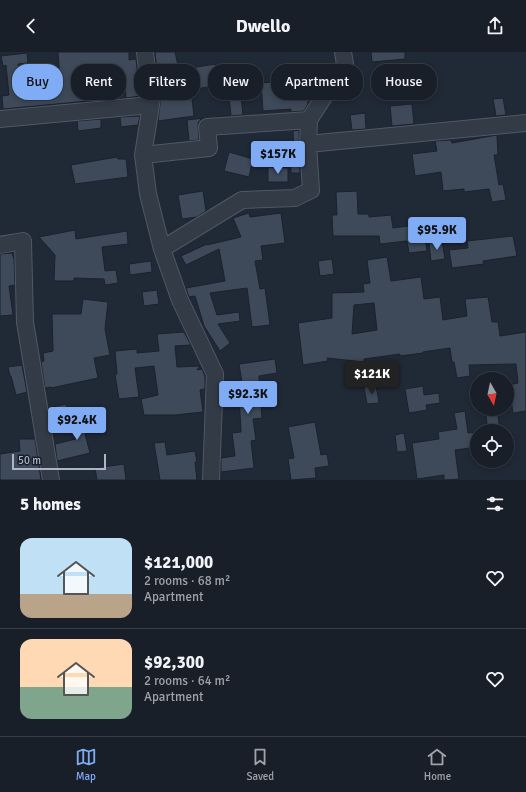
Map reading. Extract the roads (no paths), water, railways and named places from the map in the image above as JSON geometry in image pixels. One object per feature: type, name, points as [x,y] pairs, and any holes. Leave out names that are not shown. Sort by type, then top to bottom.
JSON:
[{"type":"street","points":[[145,52],[151,105],[143,155],[148,194],[162,250],[180,300],[215,374],[210,480]]},
{"type":"street","points":[[162,250],[242,200],[294,198],[310,190],[308,144],[309,120],[345,64],[343,52]]},
{"type":"street","points":[[0,118],[151,105]]},
{"type":"street","points":[[143,155],[209,148],[206,127],[309,120]]},
{"type":"street","points":[[308,144],[526,123]]},
{"type":"street","points":[[0,245],[23,241],[25,322],[50,480]]}]
